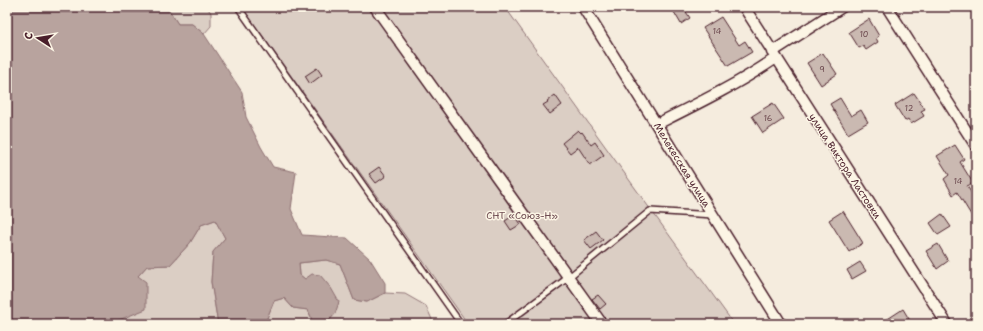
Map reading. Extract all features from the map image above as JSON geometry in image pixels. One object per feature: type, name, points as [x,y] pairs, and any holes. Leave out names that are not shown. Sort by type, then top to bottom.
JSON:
[{"type":"street","points":[[375,7],[602,324]]},
{"type":"street","name":"Мелекесская улица","points":[[583,7],[781,324]]},
{"type":"street","name":"улица Виктора Ластовки","points":[[744,7],[947,324]]},
{"type":"street","points":[[657,124],[719,93],[763,68],[774,55],[842,7]]},
{"type":"street","points":[[887,7],[976,146]]},
{"type":"lane","points":[[238,7],[461,324]]},
{"type":"lane","points":[[505,324],[569,277],[650,211],[713,215]]},
{"type":"green space","points":[[167,7],[207,7],[211,13],[211,26],[204,34],[192,24],[178,24]]},
{"type":"green space","name":"СНТ «Союз-Н»","points":[[242,7],[505,7],[734,324],[468,324]]},
{"type":"green space","points":[[215,220],[225,238],[213,252],[211,282],[218,324],[109,324],[138,276],[147,266],[170,265],[190,243],[201,225]]},
{"type":"green space","points":[[326,260],[340,264],[354,300],[367,302],[385,293],[405,294],[426,306],[434,324],[326,324],[335,314],[300,275],[299,263]]},
{"type":"green space","points":[[284,298],[293,308],[308,310],[312,324],[266,324],[265,323],[274,301]]},
{"type":"shaded area","points":[[7,7],[167,7],[178,24],[192,24],[204,34],[242,92],[246,117],[273,167],[296,172],[291,209],[302,235],[347,238],[370,259],[385,283],[385,293],[367,302],[354,300],[340,264],[326,260],[299,263],[300,275],[305,279],[312,274],[320,275],[331,288],[339,302],[335,314],[326,324],[312,324],[308,310],[293,308],[284,298],[274,301],[265,323],[266,324],[218,324],[211,282],[213,252],[225,238],[215,220],[201,225],[190,243],[170,265],[147,266],[138,276],[146,282],[146,309],[109,324],[64,324],[61,322],[57,324],[7,324]]},
{"type":"building","points":[[682,7],[690,18],[681,24],[674,12]]},
{"type":"building","points":[[721,17],[739,45],[745,41],[752,52],[728,66],[703,28]]},
{"type":"building","points":[[869,19],[879,36],[876,38],[878,42],[866,50],[863,46],[859,48],[849,32]]},
{"type":"building","points":[[823,53],[837,74],[821,85],[807,63]]},
{"type":"building","points":[[317,68],[322,75],[310,84],[305,76]]},
{"type":"building","points":[[914,93],[925,109],[921,111],[924,116],[911,124],[908,119],[905,121],[895,105]]},
{"type":"building","points":[[555,95],[562,105],[550,114],[543,105]]},
{"type":"building","points":[[840,98],[851,116],[861,110],[868,122],[848,134],[830,104]]},
{"type":"building","points":[[773,103],[784,119],[763,133],[752,116]]},
{"type":"building","points":[[578,130],[581,133],[582,132],[591,145],[595,142],[604,155],[590,165],[578,147],[570,153],[562,143]]},
{"type":"building","points":[[955,145],[964,159],[960,162],[973,183],[967,186],[976,200],[976,223],[957,192],[953,195],[944,179],[949,175],[937,156]]},
{"type":"building","points":[[379,167],[386,176],[376,183],[369,174]]},
{"type":"building","points":[[843,211],[863,243],[849,252],[829,220]]},
{"type":"building","points":[[942,214],[951,227],[938,235],[930,223]]},
{"type":"building","points":[[514,215],[521,224],[511,230],[505,221]]},
{"type":"building","points":[[596,231],[603,240],[591,249],[584,240]]},
{"type":"building","points":[[938,244],[948,261],[937,269],[926,251]]},
{"type":"building","points":[[860,262],[866,271],[852,279],[847,270]]},
{"type":"building","points":[[598,295],[606,304],[600,309],[592,299]]},
{"type":"building","points":[[903,309],[912,324],[880,324]]}]
